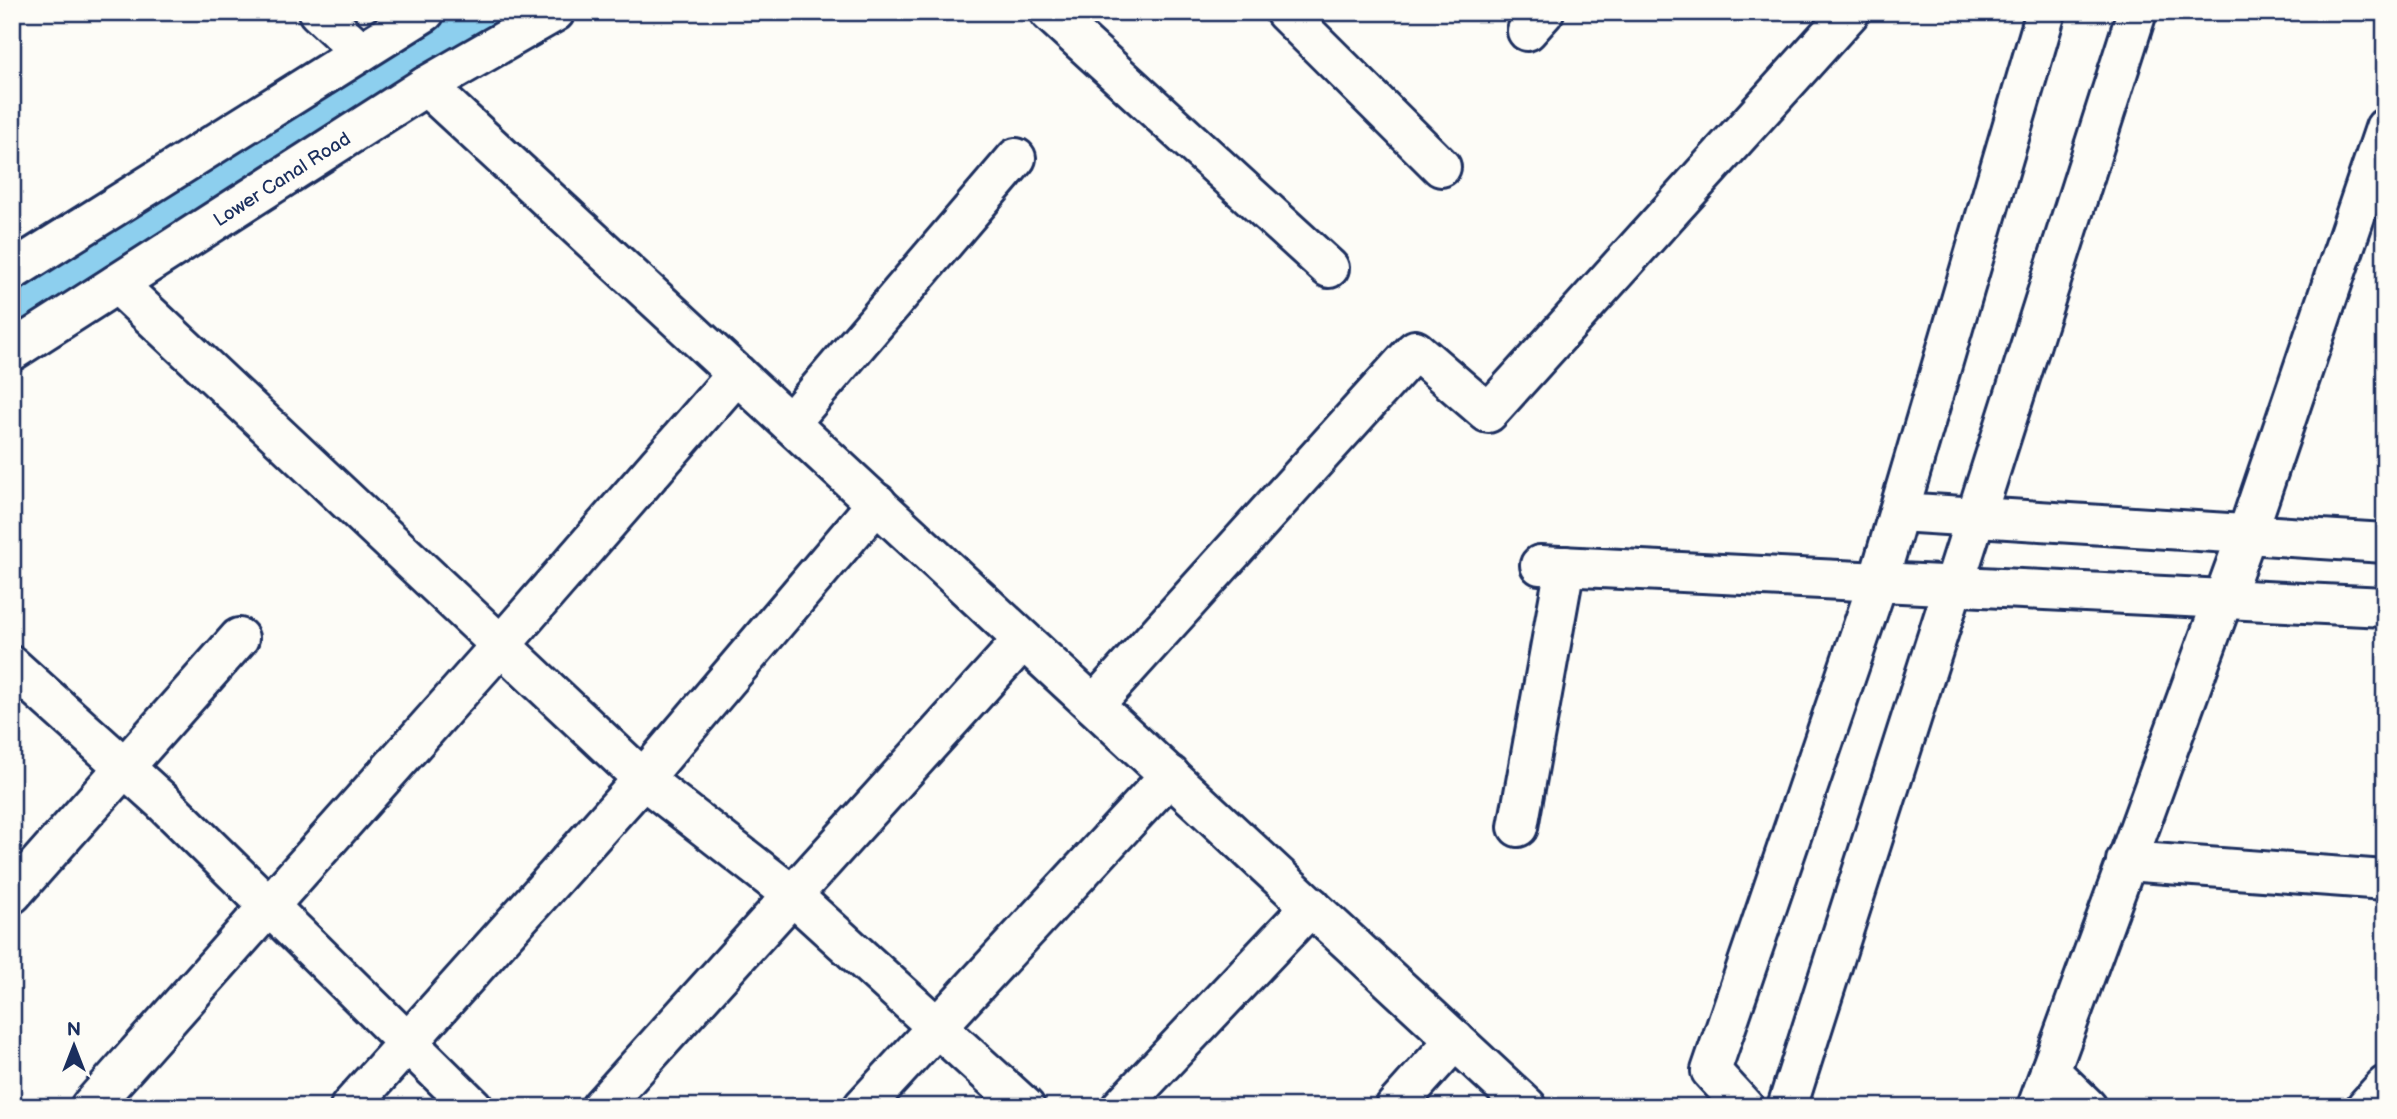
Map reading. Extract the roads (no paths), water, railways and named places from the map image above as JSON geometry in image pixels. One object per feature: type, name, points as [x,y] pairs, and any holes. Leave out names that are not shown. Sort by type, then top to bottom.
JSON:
[{"type":"street","points":[[318,12],[361,52]]},
{"type":"street","points":[[12,271],[425,12]]},
{"type":"street","name":"Lower Canal Road","points":[[12,351],[426,86],[555,12]]},
{"type":"street","points":[[1049,12],[1329,268]]},
{"type":"street","points":[[1285,12],[1441,167]]},
{"type":"street","points":[[1094,705],[1415,350],[1488,413],[1850,12]]},
{"type":"street","points":[[1744,1107],[1711,1071],[1878,582],[2046,12]]},
{"type":"street","points":[[1787,1107],[2137,12]]},
{"type":"street","points":[[426,86],[1527,1107]]},
{"type":"street","points":[[2037,1107],[2223,599],[2385,128]]},
{"type":"street","points":[[790,423],[1016,158]]},
{"type":"street","points":[[117,284],[643,779],[792,895],[1025,1107]]},
{"type":"street","points":[[90,1107],[501,645],[737,374]]},
{"type":"street","points":[[351,1107],[643,779],[877,503]]},
{"type":"street","points":[[1899,512],[2385,543]]},
{"type":"street","points":[[1518,827],[1553,566],[2385,607]]},
{"type":"street","points":[[12,894],[239,638]]},
{"type":"street","points":[[601,1107],[1023,640]]},
{"type":"street","points":[[12,666],[268,905],[472,1107]]},
{"type":"street","points":[[863,1107],[1170,775]]},
{"type":"street","points":[[2126,861],[2385,880]]},
{"type":"street","points":[[1121,1107],[1311,906]]},
{"type":"street","points":[[1395,1107],[1455,1040]]},
{"type":"street","points":[[2050,1071],[2087,1107]]},
{"type":"street","points":[[2367,1107],[2385,1086]]},
{"type":"waterway","points":[[12,312],[378,82],[495,12]]}]
